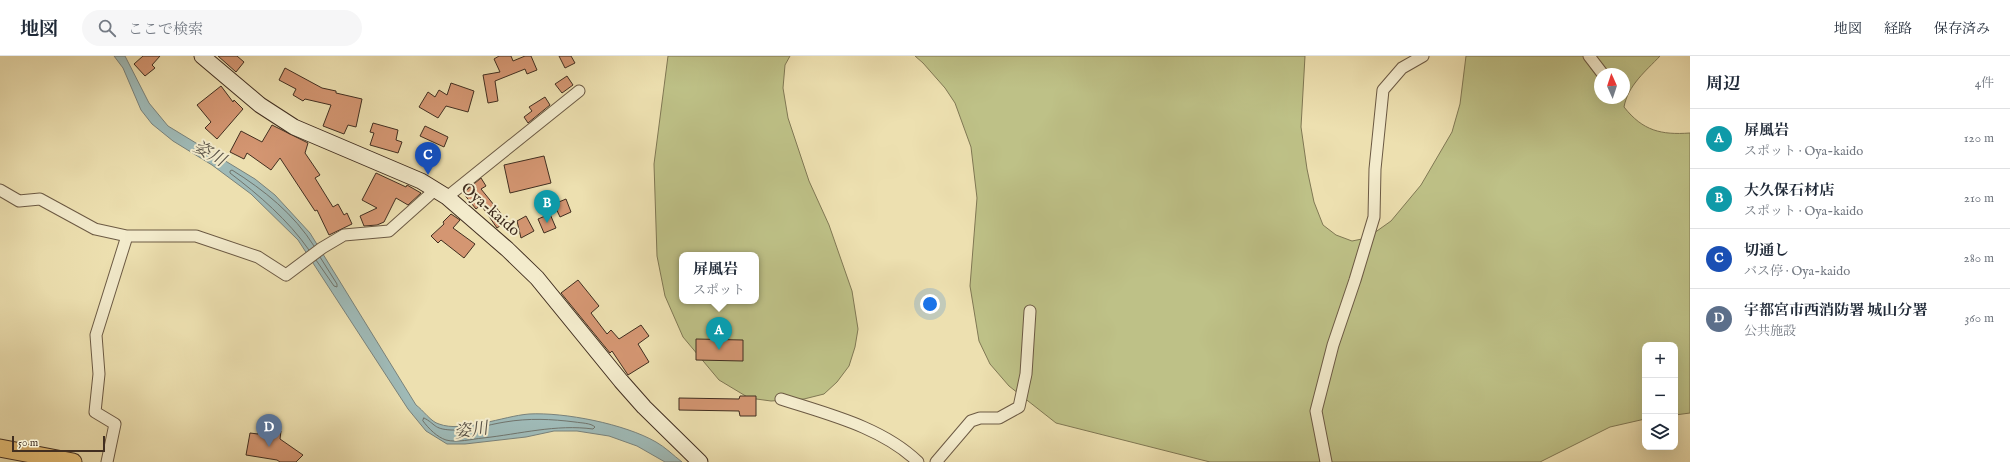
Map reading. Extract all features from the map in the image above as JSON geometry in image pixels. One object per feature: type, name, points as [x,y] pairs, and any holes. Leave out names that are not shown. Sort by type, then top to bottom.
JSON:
[{"type":"main road","name":"Oya-kaido","points":[[202,56],[278,118],[294,127],[414,178],[442,193],[537,278],[644,407],[700,462]]},
{"type":"main road","points":[[0,448],[73,462]]},
{"type":"street","points":[[1326,462],[1316,411],[1332,345],[1355,280],[1374,217],[1375,169],[1383,90],[1402,68],[1423,56]]},
{"type":"street","points":[[1589,56],[1598,68]]},
{"type":"street","points":[[0,190],[19,201],[40,199],[95,229],[127,236],[196,236],[258,257],[286,275],[322,248],[344,235],[389,230],[442,193],[579,91]]},
{"type":"street","points":[[107,462],[115,424],[95,412],[99,374],[96,335],[127,236]]},
{"type":"street","points":[[936,462],[971,421],[980,418],[999,418],[1019,407],[1026,374],[1030,311]]},
{"type":"street","points":[[781,398],[844,420],[877,435],[905,449],[918,462]]},
{"type":"green space","points":[[668,56],[790,56],[785,65],[783,88],[788,118],[809,181],[829,225],[852,291],[858,329],[855,347],[849,366],[837,382],[824,394],[804,399],[771,401],[749,398],[719,380],[683,337],[665,296],[657,256],[654,164]]},
{"type":"green space","points":[[915,56],[1305,56],[1301,127],[1307,169],[1314,202],[1323,225],[1336,235],[1352,241],[1367,238],[1391,221],[1421,185],[1452,132],[1460,104],[1466,56],[1660,56],[1633,85],[1630,90],[1630,68],[1594,68],[1594,104],[1625,104],[1624,107],[1631,115],[1653,130],[1670,133],[1690,133],[1690,413],[1678,415],[1678,342],[1642,342],[1642,420],[1610,427],[1540,462],[1210,462],[1056,423],[1009,386],[990,364],[979,341],[970,286],[977,198],[971,147],[955,103],[945,88]]},
{"type":"water","name":"姿川","points":[[114,56],[125,56],[149,103],[168,126],[255,179],[275,195],[310,233],[416,405],[433,421],[439,424],[460,427],[529,414],[576,417],[594,420],[643,436],[659,444],[682,462],[665,462],[637,446],[609,436],[577,431],[554,431],[526,437],[465,444],[447,444],[426,431],[408,409],[298,240],[251,194],[212,165],[173,141],[152,124],[141,110],[123,68]]},
{"type":"building","points":[[143,56],[160,56],[152,65],[155,68],[145,76],[134,64]]},
{"type":"building","points":[[218,56],[237,56],[244,62],[236,72]]},
{"type":"building","points":[[499,56],[511,56],[513,61],[525,56],[531,56],[537,70],[527,74],[525,69],[495,81],[498,101],[488,103],[483,75],[500,72],[494,59]]},
{"type":"building","points":[[559,56],[571,56],[575,63],[565,68]]},
{"type":"building","points":[[285,68],[322,88],[362,99],[356,127],[348,125],[344,134],[323,126],[331,105],[305,99],[303,101],[293,95],[296,89],[279,80]]},
{"type":"building","points":[[567,76],[573,85],[562,93],[555,84]]},
{"type":"building","points":[[451,83],[474,91],[468,112],[446,106],[438,118],[419,107],[428,92],[435,97],[439,90],[447,95]]},
{"type":"building","points":[[221,86],[233,102],[234,100],[243,109],[217,139],[205,128],[211,122],[197,105]]},
{"type":"building","points":[[545,97],[550,105],[528,123],[524,117],[532,111],[529,107]]},
{"type":"building","points":[[373,123],[398,130],[396,140],[402,142],[398,153],[370,145],[374,133],[370,132]]},
{"type":"building","points":[[272,125],[308,143],[305,153],[320,175],[315,178],[333,207],[338,204],[344,215],[347,213],[352,224],[329,235],[317,210],[315,211],[280,158],[271,170],[247,153],[244,159],[230,152],[241,131],[262,142]]},
{"type":"building","points":[[425,126],[448,137],[444,147],[420,136]]},
{"type":"building","points":[[544,156],[551,183],[510,193],[504,165]]},
{"type":"building","points":[[376,173],[406,187],[407,185],[421,193],[408,205],[396,198],[384,222],[377,225],[364,226],[360,216],[377,208],[362,200]]},
{"type":"building","points":[[481,178],[486,186],[481,189],[507,221],[497,228],[481,205],[476,209],[463,193]]},
{"type":"building","points":[[566,199],[571,212],[560,217],[554,204]]},
{"type":"building","points":[[451,214],[460,220],[453,228],[475,244],[464,258],[441,240],[438,243],[431,236],[444,224],[443,222]]},
{"type":"building","points":[[550,214],[556,228],[544,233],[538,219]]},
{"type":"building","points":[[526,216],[534,231],[521,238],[517,221]]},
{"type":"building","points":[[578,280],[599,306],[591,313],[607,334],[611,330],[619,339],[641,325],[649,336],[638,344],[649,362],[628,375],[612,351],[610,353],[561,293]]},
{"type":"building","points":[[696,339],[743,340],[743,361],[696,360]]},
{"type":"building","points":[[740,396],[756,396],[756,416],[740,416],[739,411],[679,410],[679,398],[739,399]]},
{"type":"building","points":[[260,428],[281,431],[280,439],[303,455],[296,462],[280,462],[277,460],[246,455],[250,433],[258,434]]},
{"type":"place","name":"切通し","points":[[428,175]]},
{"type":"place","name":"大久保石材店","points":[[547,223]]},
{"type":"place","name":"屏風岩","points":[[719,350]]},
{"type":"place","name":"宇都宮市西消防署 城山分署","points":[[269,447]]}]
